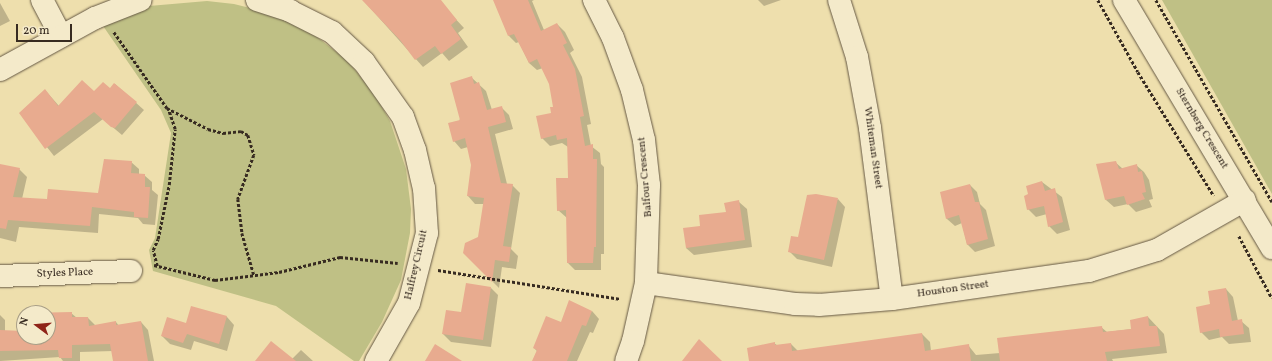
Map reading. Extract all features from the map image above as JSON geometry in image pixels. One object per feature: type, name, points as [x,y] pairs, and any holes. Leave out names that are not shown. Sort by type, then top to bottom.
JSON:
[{"type":"street","points":[[42,0],[61,36]]},
{"type":"street","points":[[0,70],[95,18],[141,0]]},
{"type":"street","name":"Halfrey Circuit","points":[[257,0],[290,11],[332,32],[364,62],[396,107],[414,150],[424,188],[427,234],[409,303],[376,361]]},
{"type":"street","name":"Balfour Crescent","points":[[594,0],[613,38],[632,90],[644,140],[650,208],[644,293],[626,361]]},
{"type":"street","name":"Whiteman Street","points":[[839,0],[856,57],[870,128],[892,298]]},
{"type":"street","name":"Sternberg Crescent","points":[[1128,3],[1272,248]]},
{"type":"street","name":"Houston Street","points":[[644,293],[819,305],[892,298],[1090,271],[1135,259],[1197,229],[1245,200]]},
{"type":"street","name":"Styles Place","points":[[0,276],[131,271]]},
{"type":"path","points":[[1098,0],[1138,72],[1213,195]]},
{"type":"path","points":[[1156,0],[1272,202]]},
{"type":"path","points":[[109,26],[167,108],[176,129],[169,185],[158,239],[153,250],[155,266],[215,280],[254,276],[340,257],[644,293]]},
{"type":"path","points":[[167,108],[178,116],[208,129],[223,133],[241,131],[248,135],[254,155],[238,199],[242,232],[254,276]]},
{"type":"path","points":[[1236,230],[1272,298]]},
{"type":"green space","points":[[1162,0],[1272,0],[1272,194]]},
{"type":"green space","points":[[207,1],[234,4],[274,14],[317,37],[348,61],[375,95],[390,121],[406,169],[411,209],[410,233],[401,280],[382,322],[359,361],[354,361],[276,306],[153,271],[149,250],[155,238],[171,133],[161,110],[101,23],[149,6]]},
{"type":"building","points":[[362,0],[441,0],[457,20],[451,25],[461,39],[441,54],[435,46],[415,60],[400,40]]},
{"type":"building","points":[[493,0],[528,0],[541,31],[557,23],[567,43],[563,45],[575,69],[584,116],[580,117],[585,146],[593,144],[593,159],[597,159],[596,247],[594,247],[593,263],[567,263],[566,210],[557,211],[556,178],[568,178],[567,138],[557,140],[556,135],[541,139],[536,116],[551,113],[550,107],[553,107],[549,84],[537,59],[529,63],[514,34],[508,36]]},
{"type":"building","points":[[472,76],[474,84],[479,82],[487,110],[502,106],[506,122],[488,127],[501,183],[513,184],[503,246],[511,247],[509,262],[495,260],[492,282],[463,253],[465,243],[478,237],[484,198],[467,196],[471,165],[465,138],[453,142],[448,123],[460,120],[450,83]]},
{"type":"building","points":[[82,80],[94,91],[103,82],[110,88],[114,83],[137,102],[115,128],[111,127],[94,112],[45,149],[19,113],[45,89],[58,106]]},
{"type":"building","points":[[104,159],[132,161],[131,173],[145,174],[145,187],[150,187],[148,218],[134,217],[134,212],[92,207],[90,226],[8,220],[6,229],[0,228],[0,164],[20,168],[13,197],[47,199],[48,189],[98,193]]},
{"type":"building","points":[[1116,161],[1119,169],[1137,164],[1138,172],[1142,171],[1146,192],[1142,193],[1145,199],[1127,205],[1124,196],[1105,200],[1096,164]]},
{"type":"building","points":[[1042,181],[1045,191],[1055,188],[1063,222],[1048,227],[1044,206],[1027,210],[1024,196],[1028,194],[1026,186]]},
{"type":"building","points":[[970,184],[975,202],[979,202],[988,239],[967,245],[959,215],[946,219],[940,192]]},
{"type":"building","points":[[816,194],[838,198],[824,260],[788,252],[791,236],[798,237],[807,195]]},
{"type":"building","points":[[739,200],[745,240],[686,248],[683,228],[700,226],[699,215],[726,212],[724,203]]},
{"type":"building","points":[[466,283],[491,287],[483,340],[442,334],[446,310],[461,312]]},
{"type":"building","points":[[1226,288],[1232,321],[1242,319],[1244,334],[1220,337],[1219,329],[1200,333],[1196,307],[1210,304],[1208,291]]},
{"type":"building","points":[[569,300],[592,311],[586,326],[582,325],[567,361],[532,361],[537,350],[533,348],[546,316],[561,322]]},
{"type":"building","points":[[191,306],[227,316],[219,344],[187,334],[183,343],[161,336],[167,317],[186,323]]},
{"type":"building","points":[[56,312],[72,312],[72,317],[88,317],[89,326],[116,321],[116,325],[141,321],[148,361],[113,361],[110,344],[72,345],[72,358],[59,358],[58,350],[0,351],[0,330],[16,331],[16,345],[56,345]]},
{"type":"building","points":[[1148,316],[1149,326],[1157,326],[1160,346],[1105,352],[1107,361],[1000,361],[997,338],[1102,326],[1103,332],[1131,329],[1130,320]]},
{"type":"building","points":[[922,333],[925,351],[969,344],[971,361],[749,361],[747,348],[775,342],[775,345],[791,343],[792,351]]},
{"type":"building","points":[[699,339],[722,361],[682,361]]},
{"type":"building","points":[[271,341],[296,361],[255,361]]},
{"type":"building","points":[[435,344],[462,361],[425,361]]}]
